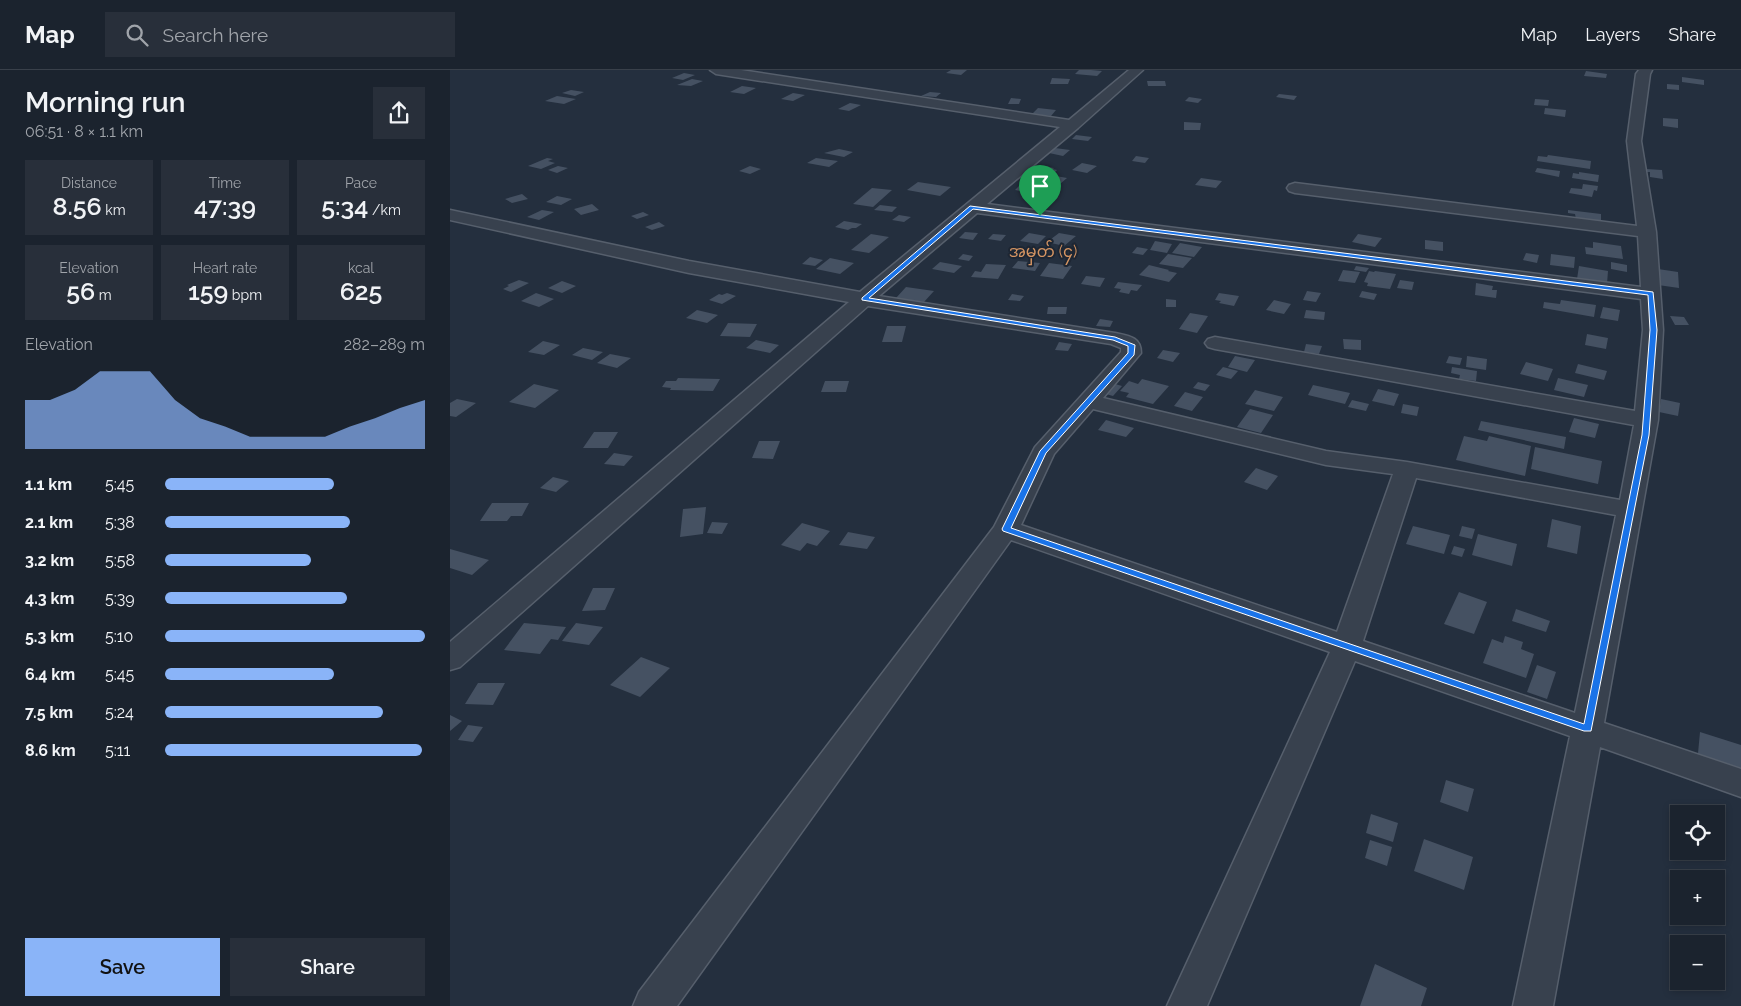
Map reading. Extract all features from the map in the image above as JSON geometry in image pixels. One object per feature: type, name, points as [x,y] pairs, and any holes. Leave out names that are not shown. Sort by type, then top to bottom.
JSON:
[{"type":"street","points":[[716,70],[1073,125]]},
{"type":"street","points":[[450,658],[864,299],[1137,70]]},
{"type":"street","points":[[1533,1006],[1645,435],[1653,330],[1647,232],[1634,140],[1643,74],[1646,70]]},
{"type":"street","points":[[1295,188],[1647,232]]},
{"type":"street","points":[[972,207],[1651,294]]},
{"type":"street","points":[[450,214],[689,267],[864,299],[1115,338],[1131,345],[1131,353],[1042,452],[1006,529],[653,1006]]},
{"type":"street","points":[[1215,343],[1646,420]]},
{"type":"street","points":[[1088,401],[1326,458],[1406,469],[1630,510]]},
{"type":"street","points":[[1187,1006],[1347,646],[1406,469]]},
{"type":"street","points":[[1006,529],[1741,783]]},
{"type":"building","points":[[951,70],[967,70],[961,75],[946,73]]},
{"type":"building","points":[[1079,70],[1102,71],[1097,76],[1075,74]]},
{"type":"building","points":[[1586,71],[1607,74],[1606,78],[1584,76]]},
{"type":"building","points":[[684,73],[695,75],[683,80],[672,78]]},
{"type":"building","points":[[1682,77],[1704,80],[1704,85],[1682,82]]},
{"type":"building","points":[[1052,78],[1070,79],[1068,84],[1050,84]]},
{"type":"building","points":[[692,79],[703,81],[691,86],[677,85]]},
{"type":"building","points":[[1147,81],[1165,81],[1166,86],[1148,86]]},
{"type":"building","points":[[1667,84],[1679,85],[1679,90],[1667,89]]},
{"type":"building","points":[[742,86],[756,88],[744,94],[730,92]]},
{"type":"building","points":[[571,90],[584,92],[575,96],[562,93]]},
{"type":"building","points":[[930,92],[941,93],[936,97],[921,96]]},
{"type":"building","points":[[793,93],[805,95],[793,101],[781,99]]},
{"type":"building","points":[[1279,94],[1297,96],[1294,100],[1276,97]]},
{"type":"building","points":[[557,96],[576,99],[564,104],[545,101]]},
{"type":"building","points":[[1189,97],[1202,99],[1198,103],[1185,101]]},
{"type":"building","points":[[1011,98],[1021,99],[1019,104],[1008,104]]},
{"type":"building","points":[[1535,99],[1549,100],[1548,106],[1534,105]]},
{"type":"building","points":[[850,103],[861,105],[849,111],[838,109]]},
{"type":"building","points":[[1038,108],[1056,110],[1051,116],[1032,114]]},
{"type":"building","points":[[1545,108],[1566,110],[1565,117],[1544,114]]},
{"type":"building","points":[[1663,118],[1678,119],[1678,128],[1663,126]]},
{"type":"building","points":[[1184,122],[1201,123],[1200,130],[1184,130]]},
{"type":"building","points":[[1076,135],[1092,137],[1088,141],[1072,139]]},
{"type":"building","points":[[1055,148],[1070,150],[1063,156],[1049,153]]},
{"type":"building","points":[[839,149],[853,152],[844,157],[824,153]]},
{"type":"building","points":[[1548,155],[1591,161],[1590,169],[1537,161],[1538,156],[1547,157]]},
{"type":"building","points":[[1136,156],[1149,158],[1145,163],[1132,161]]},
{"type":"building","points":[[547,158],[553,159],[548,161],[555,163],[541,169],[528,166]]},
{"type":"building","points":[[816,158],[838,161],[829,167],[807,163]]},
{"type":"building","points":[[1082,163],[1097,166],[1087,173],[1072,170]]},
{"type":"building","points":[[558,166],[568,168],[557,173],[548,170]]},
{"type":"building","points":[[750,166],[761,169],[750,174],[739,171]]},
{"type":"building","points":[[1042,166],[1057,170],[1054,173],[1037,170]]},
{"type":"building","points":[[1537,168],[1560,171],[1559,177],[1535,172]]},
{"type":"building","points":[[1646,169],[1662,170],[1663,179],[1650,177],[1650,172],[1646,172]]},
{"type":"building","points":[[1036,171],[1051,174],[1044,180],[1028,177]]},
{"type":"building","points":[[1579,172],[1599,175],[1598,182],[1572,178],[1573,173],[1579,174]]},
{"type":"building","points":[[1056,176],[1067,178],[1060,184],[1049,182]]},
{"type":"building","points":[[1201,178],[1222,181],[1216,188],[1195,185]]},
{"type":"building","points":[[918,182],[951,187],[940,196],[907,190]]},
{"type":"building","points":[[1583,184],[1598,186],[1597,191],[1594,190],[1592,197],[1569,193],[1571,188],[1582,189]]},
{"type":"building","points":[[1020,185],[1040,188],[1034,193],[1015,190]]},
{"type":"building","points":[[872,188],[892,190],[873,207],[853,204]]},
{"type":"building","points":[[522,194],[528,199],[512,203],[505,199]]},
{"type":"building","points":[[557,196],[572,199],[561,205],[546,202]]},
{"type":"building","points":[[592,204],[599,210],[581,215],[574,209]]},
{"type":"building","points":[[880,205],[897,207],[892,212],[874,210]]},
{"type":"building","points":[[542,210],[554,212],[539,220],[527,217]]},
{"type":"building","points":[[1568,210],[1601,214],[1601,222],[1576,219],[1575,214],[1568,213]]},
{"type":"building","points":[[643,212],[649,215],[637,219],[631,216]]},
{"type":"building","points":[[899,215],[911,217],[904,222],[892,220]]},
{"type":"building","points":[[844,221],[862,224],[848,230],[835,227]]},
{"type":"building","points":[[659,222],[665,226],[652,230],[645,227]]},
{"type":"building","points":[[965,232],[978,233],[973,240],[959,238]]},
{"type":"building","points":[[1029,233],[1046,236],[1038,244],[1020,241]]},
{"type":"building","points":[[1059,233],[1076,236],[1064,246],[1047,242]]},
{"type":"building","points":[[871,234],[889,237],[869,253],[851,250]]},
{"type":"building","points":[[993,234],[1006,235],[1001,241],[988,239]]},
{"type":"building","points":[[1358,234],[1382,238],[1375,247],[1352,242]]},
{"type":"building","points":[[1425,240],[1443,242],[1443,251],[1425,249]]},
{"type":"building","points":[[1155,241],[1172,244],[1167,253],[1150,250]]},
{"type":"building","points":[[1593,242],[1621,246],[1623,259],[1586,254],[1585,247],[1593,248]]},
{"type":"building","points":[[1180,243],[1202,247],[1194,257],[1172,253]]},
{"type":"building","points":[[1137,247],[1148,249],[1143,255],[1132,253]]},
{"type":"building","points":[[1526,253],[1539,255],[1537,263],[1523,260]]},
{"type":"building","points":[[963,254],[973,256],[969,261],[958,259]]},
{"type":"building","points":[[1168,254],[1192,258],[1183,268],[1159,264]]},
{"type":"building","points":[[1551,254],[1575,257],[1574,268],[1550,265]]},
{"type":"building","points":[[810,257],[823,260],[815,266],[802,264]]},
{"type":"building","points":[[830,258],[854,263],[840,274],[816,269]]},
{"type":"building","points":[[1018,261],[1040,263],[1035,271],[1012,268]]},
{"type":"building","points":[[940,262],[962,266],[954,273],[932,269]]},
{"type":"building","points":[[1611,262],[1627,265],[1627,272],[1611,269]]},
{"type":"building","points":[[1049,263],[1072,266],[1063,279],[1040,276]]},
{"type":"building","points":[[986,264],[1006,265],[998,279],[971,277],[975,271],[981,272]]},
{"type":"building","points":[[1149,265],[1177,273],[1169,282],[1139,275]]},
{"type":"building","points":[[1356,266],[1369,268],[1366,272],[1354,270]]},
{"type":"building","points":[[1579,266],[1608,271],[1607,284],[1577,279]]},
{"type":"building","points":[[1658,269],[1678,272],[1679,288],[1658,285]]},
{"type":"building","points":[[1343,270],[1360,272],[1355,283],[1338,281]]},
{"type":"building","points":[[1369,271],[1396,274],[1390,289],[1367,286],[1368,283],[1364,282]]},
{"type":"building","points":[[1086,276],[1105,278],[1100,287],[1081,284]]},
{"type":"building","points":[[519,280],[529,283],[511,292],[503,289],[509,286],[507,285]]},
{"type":"building","points":[[1400,280],[1414,282],[1412,290],[1397,288]]},
{"type":"building","points":[[562,281],[576,286],[562,293],[548,288]]},
{"type":"building","points":[[1118,282],[1142,285],[1137,291],[1131,290],[1129,294],[1119,292],[1121,289],[1114,288]]},
{"type":"building","points":[[1476,283],[1493,286],[1492,290],[1497,290],[1496,298],[1475,295]]},
{"type":"building","points":[[906,287],[934,291],[924,302],[896,298]]},
{"type":"building","points":[[1307,291],[1321,293],[1316,302],[1303,300]]},
{"type":"building","points":[[1362,291],[1377,294],[1374,300],[1359,297]]},
{"type":"building","points":[[536,293],[554,299],[539,307],[521,301]]},
{"type":"building","points":[[727,293],[736,296],[722,304],[709,300],[719,294]]},
{"type":"building","points":[[1219,293],[1239,296],[1234,306],[1219,303],[1221,301],[1215,300]]},
{"type":"building","points":[[1012,294],[1024,296],[1020,301],[1008,300]]},
{"type":"building","points":[[1166,299],[1176,300],[1176,307],[1166,307]]},
{"type":"building","points":[[1274,300],[1291,304],[1284,314],[1266,310]]},
{"type":"building","points":[[1561,300],[1596,305],[1594,317],[1543,308],[1544,302],[1560,304]]},
{"type":"building","points":[[1048,307],[1067,307],[1066,314],[1047,314]]},
{"type":"building","points":[[1603,307],[1620,310],[1618,321],[1600,318]]},
{"type":"building","points":[[697,310],[718,315],[707,323],[686,318]]},
{"type":"building","points":[[1306,310],[1325,312],[1324,320],[1304,318]]},
{"type":"building","points":[[1190,313],[1208,316],[1197,333],[1179,329]]},
{"type":"building","points":[[1670,316],[1684,317],[1689,325],[1675,325]]},
{"type":"building","points":[[1100,319],[1113,321],[1110,327],[1096,326]]},
{"type":"building","points":[[728,323],[757,324],[750,337],[720,336]]},
{"type":"building","points":[[887,326],[906,326],[902,342],[882,342]]},
{"type":"building","points":[[1587,334],[1608,338],[1606,349],[1585,345]]},
{"type":"building","points":[[1343,339],[1361,340],[1361,350],[1344,349]]},
{"type":"building","points":[[756,340],[779,345],[770,353],[746,348]]},
{"type":"building","points":[[543,341],[560,345],[544,355],[528,352]]},
{"type":"building","points":[[1059,342],[1072,344],[1068,351],[1055,350]]},
{"type":"building","points":[[1306,344],[1322,346],[1319,354],[1304,352]]},
{"type":"building","points":[[583,348],[603,352],[592,360],[572,355]]},
{"type":"building","points":[[1163,350],[1180,353],[1173,362],[1157,358]]},
{"type":"building","points":[[610,354],[631,358],[617,368],[597,363]]},
{"type":"building","points":[[1235,356],[1255,360],[1247,372],[1228,367]]},
{"type":"building","points":[[1449,356],[1462,358],[1460,365],[1446,363]]},
{"type":"building","points":[[1467,356],[1487,359],[1486,370],[1466,367]]},
{"type":"building","points":[[1526,362],[1553,369],[1548,381],[1520,374]]},
{"type":"building","points":[[1578,364],[1607,371],[1604,380],[1575,373]]},
{"type":"building","points":[[1223,367],[1238,371],[1231,379],[1216,375]]},
{"type":"building","points":[[1452,367],[1477,371],[1476,381],[1459,379],[1460,375],[1451,373]]},
{"type":"building","points":[[678,378],[720,379],[713,391],[670,390],[671,388],[662,387],[666,381],[676,381]]},
{"type":"building","points":[[1558,378],[1588,385],[1584,397],[1554,390]]},
{"type":"building","points":[[1142,379],[1169,386],[1153,404],[1126,397],[1129,393],[1120,391],[1129,381],[1138,384]]},
{"type":"building","points":[[825,381],[849,381],[846,392],[821,392]]},
{"type":"building","points":[[1105,381],[1122,386],[1113,396],[1095,391]]},
{"type":"building","points":[[1198,382],[1210,385],[1205,391],[1193,388]]},
{"type":"building","points":[[534,384],[559,390],[535,408],[509,402]]},
{"type":"building","points":[[1313,385],[1350,393],[1345,404],[1308,395]]},
{"type":"building","points":[[1378,389],[1399,394],[1394,406],[1372,401]]},
{"type":"building","points":[[1255,390],[1283,397],[1274,411],[1245,404]]},
{"type":"building","points":[[1185,392],[1203,397],[1192,411],[1174,406]]},
{"type":"building","points":[[457,399],[476,403],[456,417],[450,416],[450,403]]},
{"type":"building","points":[[1661,399],[1680,403],[1678,416],[1659,412]]},
{"type":"building","points":[[1352,400],[1369,404],[1366,411],[1348,407]]},
{"type":"building","points":[[1403,404],[1419,407],[1417,416],[1401,413]]},
{"type":"building","points":[[1250,409],[1273,415],[1261,433],[1237,427]]},
{"type":"building","points":[[1574,418],[1599,424],[1595,438],[1569,432]]},
{"type":"building","points":[[1106,420],[1134,428],[1126,437],[1098,430]]},
{"type":"building","points":[[1481,421],[1566,437],[1564,449],[1478,430]]},
{"type":"building","points":[[594,432],[618,432],[608,448],[583,448]]},
{"type":"building","points":[[1464,436],[1487,441],[1489,436],[1531,446],[1525,476],[1456,460]]},
{"type":"building","points":[[759,441],[780,441],[773,459],[752,458]]},
{"type":"building","points":[[1535,447],[1602,461],[1598,484],[1531,469]]},
{"type":"building","points":[[614,453],[633,456],[624,466],[604,464]]},
{"type":"building","points":[[1256,468],[1278,476],[1267,490],[1244,482]]},
{"type":"building","points":[[553,477],[569,481],[556,492],[540,488]]},
{"type":"building","points":[[492,503],[529,503],[522,516],[511,516],[507,521],[480,521]]},
{"type":"building","points":[[706,507],[703,534],[680,537],[683,509]]},
{"type":"building","points":[[1552,519],[1581,526],[1577,554],[1547,547]]},
{"type":"building","points":[[712,522],[728,523],[722,534],[707,533]]},
{"type":"building","points":[[802,523],[830,531],[817,546],[807,543],[800,551],[781,545]]},
{"type":"building","points":[[1413,526],[1450,535],[1444,554],[1406,544]]},
{"type":"building","points":[[1462,526],[1475,529],[1472,539],[1459,536]]},
{"type":"building","points":[[848,532],[875,537],[867,549],[839,545]]},
{"type":"building","points":[[1478,534],[1517,544],[1512,566],[1472,555]]},
{"type":"building","points":[[1454,546],[1465,549],[1462,557],[1451,554]]},
{"type":"building","points":[[450,549],[489,560],[472,575],[450,568]]},
{"type":"building","points":[[593,588],[615,588],[605,610],[582,611]]},
{"type":"building","points":[[1459,592],[1487,602],[1474,634],[1444,624]]},
{"type":"building","points":[[1516,609],[1550,621],[1546,632],[1512,621]]},
{"type":"building","points":[[524,623],[566,627],[558,640],[551,639],[540,654],[504,650]]},
{"type":"building","points":[[576,623],[603,627],[589,645],[562,641]]},
{"type":"building","points":[[1505,636],[1523,642],[1521,649],[1534,654],[1526,678],[1483,663],[1492,639],[1503,643]]},
{"type":"building","points":[[641,657],[670,668],[640,697],[610,685]]},
{"type":"building","points":[[1537,665],[1556,672],[1547,699],[1527,692]]},
{"type":"building","points":[[478,683],[505,683],[493,705],[465,704]]},
{"type":"building","points":[[450,715],[462,721],[450,731]]},
{"type":"building","points":[[468,725],[483,727],[473,742],[458,740]]},
{"type":"building","points":[[1700,732],[1741,745],[1741,778],[1697,764]]},
{"type":"building","points":[[1446,780],[1474,789],[1468,812],[1440,802]]},
{"type":"building","points":[[1371,814],[1398,823],[1393,842],[1366,833]]},
{"type":"building","points":[[1424,839],[1473,857],[1464,890],[1414,871]]},
{"type":"building","points":[[1370,840],[1392,847],[1387,866],[1365,858]]},
{"type":"building","points":[[1375,964],[1427,988],[1421,1006],[1360,1006]]},
{"type":"district","name":"အမှတ် (၄)","points":[[1043,251]]},
{"type":"route","points":[[972,207],[1040,216],[1651,294],[1653,330],[1645,435],[1588,729],[1006,529],[1042,452],[1131,353],[1131,345],[1115,338],[864,299],[972,207]]}]
